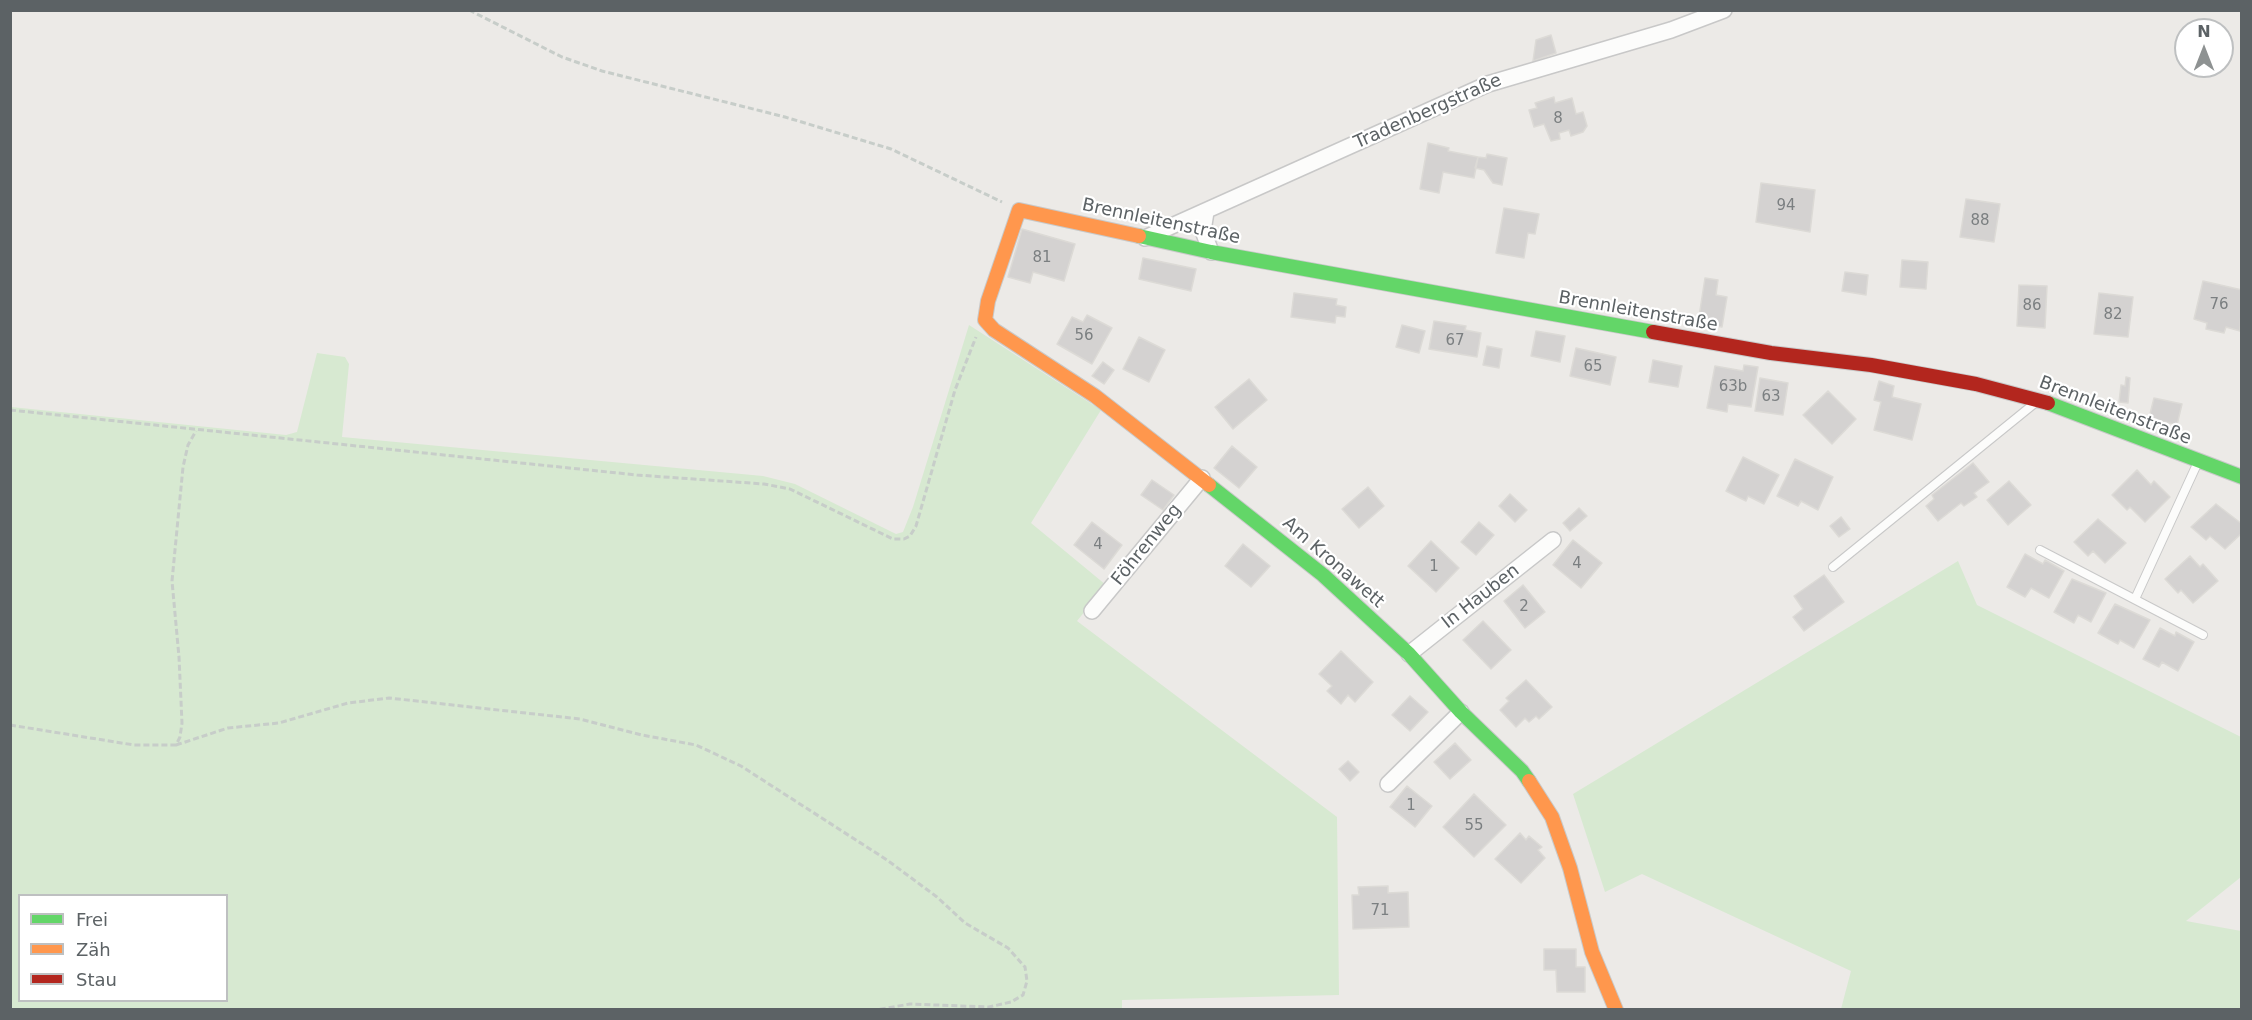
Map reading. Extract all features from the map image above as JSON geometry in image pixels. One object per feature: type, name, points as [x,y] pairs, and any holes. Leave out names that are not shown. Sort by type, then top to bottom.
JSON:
[{"type":"street","name":"Tradenbergstraße","points":[[1142,238],[1206,212],[1488,84],[1671,30],[1724,10]]},
{"type":"street","name":"Brennleitenstraße","points":[[1019,210],[1212,252],[1420,288],[1698,341],[1933,375],[2039,400],[2098,420],[2241,477]]},
{"type":"street","points":[[985,320],[988,301],[1019,210]]},
{"type":"street","points":[[1206,212],[1203,231],[1212,252]]},
{"type":"street","name":"Am Kronawett","points":[[985,320],[994,330],[1095,396],[1323,575],[1409,654],[1461,712],[1522,771],[1552,817],[1570,868],[1592,952],[1616,1010]]},
{"type":"street","name":"Föhrenweg","points":[[1092,611],[1202,478]]},
{"type":"street","name":"In Hauben","points":[[1409,654],[1553,540]]},
{"type":"street","points":[[1388,784],[1461,712]]},
{"type":"lane","points":[[1833,567],[2039,400]]},
{"type":"lane","points":[[2135,599],[2199,462]]},
{"type":"lane","points":[[2040,550],[2203,635]]},
{"type":"path","points":[[470,10],[562,57],[602,71],[785,117],[891,149],[951,175],[1019,210]]},
{"type":"path","points":[[10,410],[636,475],[778,486],[806,495],[893,539],[904,539],[910,536],[916,526],[955,390],[977,333],[985,320]]},
{"type":"path","points":[[176,745],[182,723],[172,581],[183,467],[188,445],[196,431]]},
{"type":"path","points":[[10,725],[134,746],[176,745],[228,728],[279,723],[348,703],[389,698],[580,719],[642,735],[696,745],[741,766],[887,860],[938,897],[964,923],[1008,948],[1024,967],[1028,981],[1023,994],[1011,1002],[989,1007],[910,1004],[875,1010]]},
{"type":"green space","points":[[969,325],[1101,410],[1031,523],[1106,585],[1077,621],[1337,817],[1339,995],[1122,1000],[1122,1010],[11,1010],[11,407],[286,435],[297,432],[317,353],[345,357],[349,364],[342,437],[763,476],[795,484],[896,534],[903,532],[913,507]]},
{"type":"green space","points":[[1958,561],[1977,605],[2241,737],[2241,877],[2186,921],[2241,931],[2241,1009],[1841,1009],[1851,971],[1642,874],[1605,892],[1573,794]]},
{"type":"building","points":[[1551,35],[1556,53],[1533,61],[1536,40]]},
{"type":"building","points":[[1554,97],[1555,103],[1572,98],[1576,114],[1583,112],[1587,126],[1583,132],[1571,136],[1569,130],[1559,133],[1560,139],[1551,141],[1544,124],[1534,127],[1529,110],[1537,108],[1535,103]]},
{"type":"building","points":[[1428,143],[1449,148],[1448,151],[1478,157],[1474,178],[1443,172],[1439,193],[1420,189]]},
{"type":"building","points":[[1487,154],[1507,158],[1502,185],[1493,183],[1484,170],[1475,168],[1478,157],[1486,158]]},
{"type":"building","points":[[1761,183],[1815,190],[1810,232],[1756,222]]},
{"type":"building","points":[[1966,199],[2000,204],[1994,242],[1960,237]]},
{"type":"building","points":[[1504,208],[1539,214],[1535,234],[1528,233],[1524,258],[1496,253]]},
{"type":"building","points":[[1022,229],[1075,244],[1064,281],[1033,272],[1030,283],[1008,277]]},
{"type":"building","points":[[1143,258],[1196,269],[1191,291],[1139,279]]},
{"type":"building","points":[[1902,260],[1928,262],[1926,289],[1900,287]]},
{"type":"building","points":[[1845,272],[1868,275],[1866,295],[1842,291]]},
{"type":"building","points":[[1705,278],[1718,280],[1716,295],[1727,297],[1722,327],[1698,323]]},
{"type":"building","points":[[2203,281],[2242,290],[2240,331],[2226,327],[2224,333],[2206,329],[2207,323],[2194,319]]},
{"type":"building","points":[[2019,285],[2047,286],[2045,328],[2017,326]]},
{"type":"building","points":[[1294,293],[1337,299],[1336,305],[1346,307],[1345,317],[1336,316],[1335,323],[1291,317]]},
{"type":"building","points":[[2099,293],[2133,297],[2128,337],[2094,334]]},
{"type":"building","points":[[1087,315],[1112,328],[1092,364],[1057,344],[1072,317],[1083,322]]},
{"type":"building","points":[[1434,321],[1466,326],[1465,330],[1481,333],[1477,357],[1429,349]]},
{"type":"building","points":[[1402,325],[1425,331],[1419,353],[1396,347]]},
{"type":"building","points":[[1536,331],[1565,336],[1560,362],[1531,356]]},
{"type":"building","points":[[1139,337],[1165,350],[1149,382],[1123,369]]},
{"type":"building","points":[[1487,346],[1502,349],[1499,368],[1483,365]]},
{"type":"building","points":[[1576,348],[1616,357],[1610,385],[1570,376]]},
{"type":"building","points":[[1653,360],[1682,366],[1678,387],[1649,382]]},
{"type":"building","points":[[1103,362],[1114,370],[1104,384],[1092,376]]},
{"type":"building","points":[[1744,365],[1758,367],[1751,407],[1728,404],[1727,412],[1707,408],[1715,366],[1743,371]]},
{"type":"building","points":[[2126,377],[2130,378],[2128,403],[2119,402],[2121,385],[2125,386]]},
{"type":"building","points":[[1760,378],[1788,383],[1783,415],[1755,411]]},
{"type":"building","points":[[1249,379],[1267,400],[1233,429],[1215,407]]},
{"type":"building","points":[[1879,381],[1894,386],[1892,397],[1921,404],[1912,440],[1874,430],[1881,402],[1874,400]]},
{"type":"building","points":[[1828,391],[1856,419],[1832,444],[1803,415]]},
{"type":"building","points":[[2154,398],[2182,404],[2177,425],[2149,418]]},
{"type":"building","points":[[1232,446],[1257,467],[1239,488],[1214,468]]},
{"type":"building","points":[[1743,457],[1779,475],[1764,504],[1748,496],[1746,501],[1726,491]]},
{"type":"building","points":[[1795,459],[1833,477],[1818,510],[1801,501],[1798,506],[1777,496]]},
{"type":"building","points":[[1973,463],[1989,482],[1974,493],[1977,497],[1964,506],[1961,503],[1938,521],[1926,506],[1934,499],[1932,495]]},
{"type":"building","points":[[2137,470],[2151,485],[2154,481],[2170,497],[2145,522],[2130,507],[2127,510],[2112,495]]},
{"type":"building","points":[[1152,480],[1174,495],[1163,510],[1141,495]]},
{"type":"building","points":[[2009,481],[2031,505],[2008,525],[1987,500]]},
{"type":"building","points":[[1368,487],[1384,506],[1359,528],[1342,509]]},
{"type":"building","points":[[1510,494],[1527,510],[1515,522],[1499,506]]},
{"type":"building","points":[[2216,504],[2242,524],[2242,533],[2225,549],[2210,536],[2206,540],[2191,527]]},
{"type":"building","points":[[1579,508],[1587,516],[1570,531],[1563,523]]},
{"type":"building","points":[[1841,517],[1850,529],[1839,537],[1830,526]]},
{"type":"building","points":[[2098,519],[2126,543],[2105,563],[2093,551],[2088,556],[2074,542]]},
{"type":"building","points":[[1092,522],[1122,545],[1104,569],[1074,545]]},
{"type":"building","points":[[1479,522],[1494,535],[1476,555],[1461,542]]},
{"type":"building","points":[[1573,540],[1602,563],[1581,588],[1553,565]]},
{"type":"building","points":[[1431,541],[1459,568],[1436,592],[1408,566]]},
{"type":"building","points":[[1243,544],[1270,566],[1251,587],[1225,566]]},
{"type":"building","points":[[2025,554],[2043,564],[2045,560],[2064,571],[2049,598],[2031,588],[2025,597],[2007,587]]},
{"type":"building","points":[[2190,556],[2200,567],[2203,564],[2218,581],[2193,603],[2181,590],[2178,593],[2165,579]]},
{"type":"building","points":[[1824,575],[1844,602],[1804,631],[1793,617],[1803,609],[1794,596]]},
{"type":"building","points":[[2072,579],[2106,593],[2091,622],[2078,615],[2074,623],[2054,612]]},
{"type":"building","points":[[1523,585],[1545,612],[1525,628],[1504,601]]},
{"type":"building","points":[[2115,604],[2150,620],[2134,648],[2120,640],[2118,644],[2098,633]]},
{"type":"building","points":[[1483,621],[1511,650],[1491,669],[1463,640]]},
{"type":"building","points":[[2160,628],[2175,636],[2176,632],[2194,642],[2178,671],[2162,662],[2159,667],[2143,659]]},
{"type":"building","points":[[1341,651],[1373,682],[1355,702],[1348,695],[1341,704],[1327,691],[1332,686],[1319,674]]},
{"type":"building","points":[[1526,680],[1552,707],[1539,719],[1536,716],[1529,722],[1525,718],[1516,727],[1500,710],[1509,701],[1506,698]]},
{"type":"building","points":[[1410,696],[1428,712],[1410,731],[1392,715]]},
{"type":"building","points":[[1455,743],[1471,760],[1450,779],[1434,762]]},
{"type":"building","points":[[1348,761],[1359,772],[1350,781],[1339,769]]},
{"type":"building","points":[[1407,786],[1432,806],[1415,827],[1390,807]]},
{"type":"building","points":[[1474,794],[1506,825],[1474,857],[1443,827]]},
{"type":"building","points":[[1520,833],[1526,840],[1529,836],[1542,847],[1538,850],[1545,858],[1521,883],[1495,859]]},
{"type":"building","points":[[1388,886],[1388,893],[1408,892],[1409,927],[1353,929],[1352,895],[1359,895],[1358,887]]},
{"type":"building","points":[[1544,949],[1576,949],[1576,967],[1585,967],[1585,992],[1557,992],[1556,970],[1544,970]]},
{"type":"traffic: fast","points":[[1139,236],[1211,252],[1653,332]]},
{"type":"traffic: fast","points":[[2048,403],[2242,477]]},
{"type":"traffic: fast","points":[[1209,485],[1323,575],[1409,654],[1461,712],[1522,771],[1529,781]]},
{"type":"traffic: slow","points":[[1139,236],[1019,210],[988,301],[985,320],[994,330],[1095,396],[1209,485]]},
{"type":"traffic: slow","points":[[1529,781],[1552,817],[1570,868],[1592,952],[1616,1010]]},
{"type":"traffic: jam","points":[[1653,332],[1771,353],[1871,365],[1976,384],[2048,403]]}]
